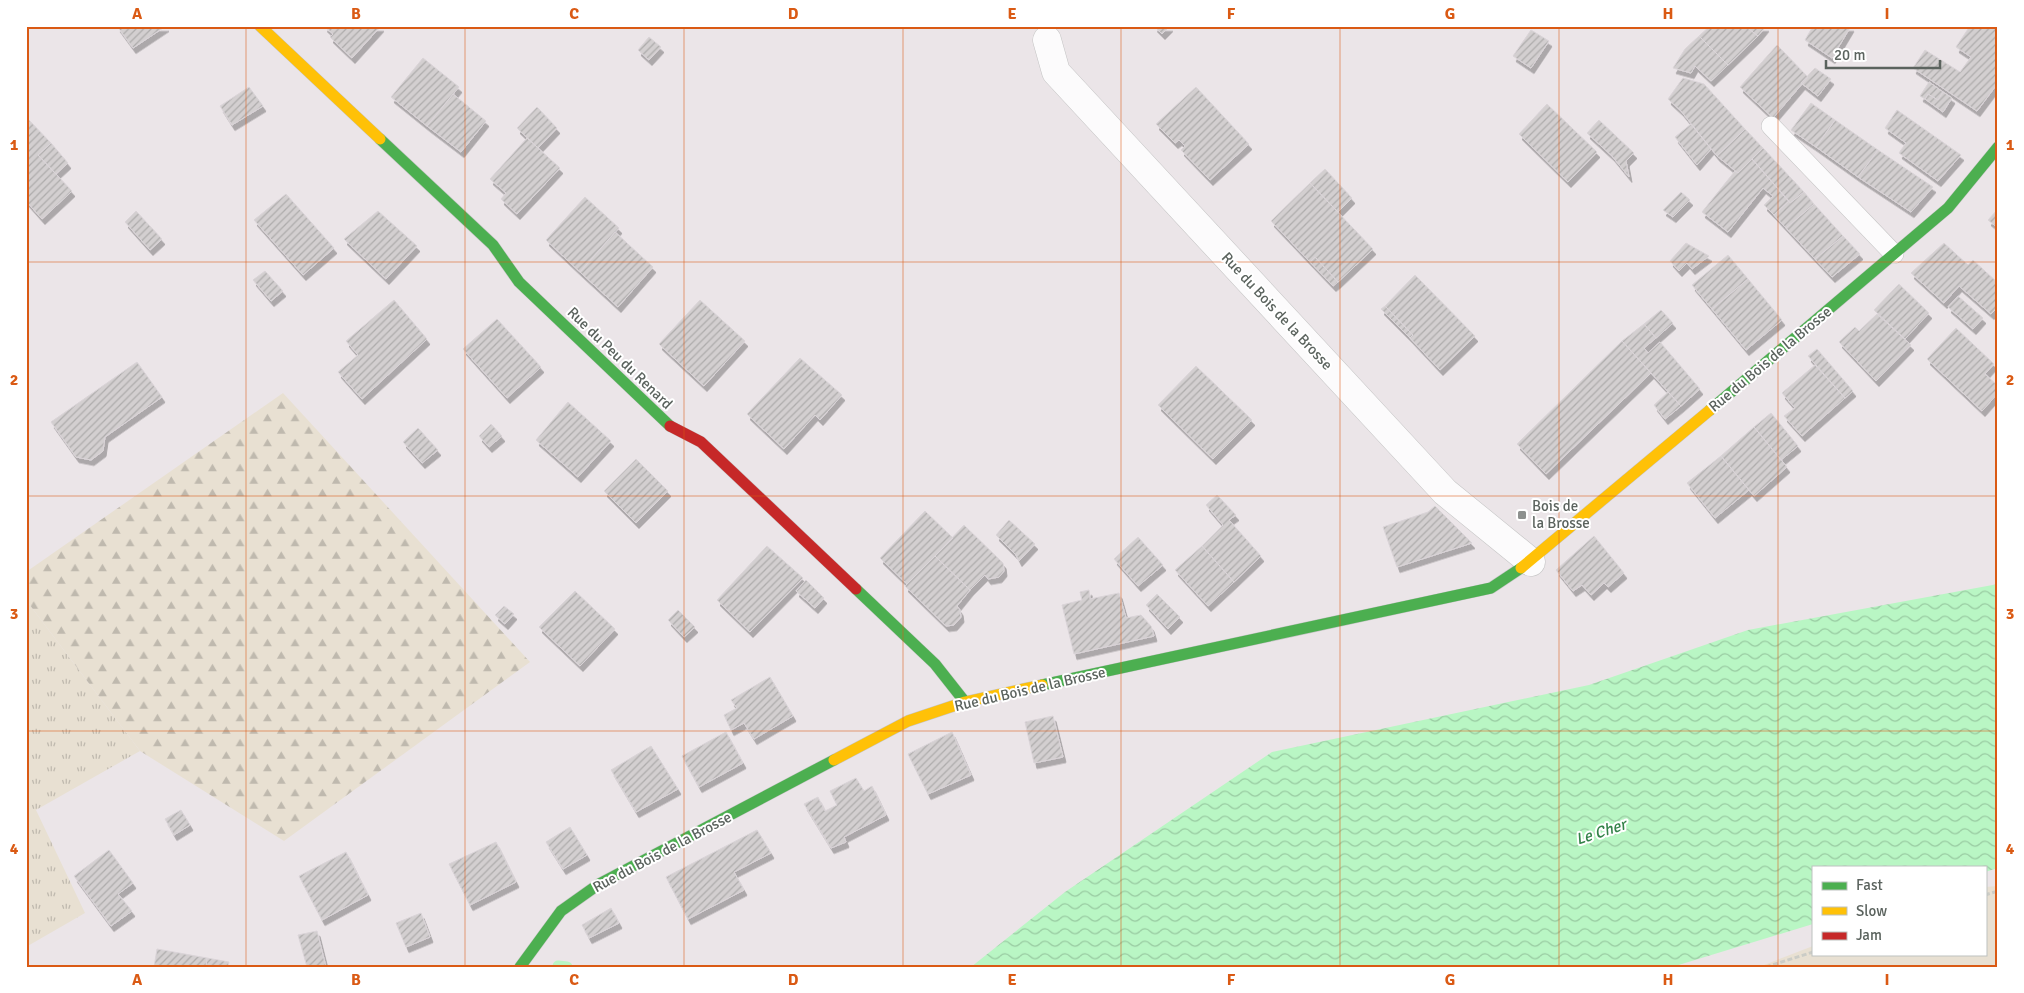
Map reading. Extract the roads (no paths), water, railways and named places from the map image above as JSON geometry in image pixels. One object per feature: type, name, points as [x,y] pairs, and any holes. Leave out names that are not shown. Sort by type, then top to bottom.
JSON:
[{"type":"street","name":"Rue du Peu du Renard","points":[[260,26],[493,245],[519,282],[670,426],[701,442],[928,657],[965,702]]},
{"type":"street","name":"Rue du Bois de la Brosse","points":[[1047,40],[1056,72],[1438,484],[1531,562]]},
{"type":"street","name":"Rue du Bois de la Brosse","points":[[523,962],[561,911],[599,884],[908,721],[965,702],[1490,588],[1531,562],[1948,208],[1998,147]]},
{"type":"lane","points":[[1771,126],[1894,254]]},
{"type":"water","name":"Le Cher","points":[[1998,584],[1998,868],[1986,872],[1986,866],[1812,866],[1812,924],[1672,967],[971,967],[1065,892],[1272,752],[1589,685],[1748,630]]},
{"type":"waterway","points":[[558,966],[567,967]]},
{"type":"place","name":"Bois de la Brosse","points":[[1522,515]]}]
